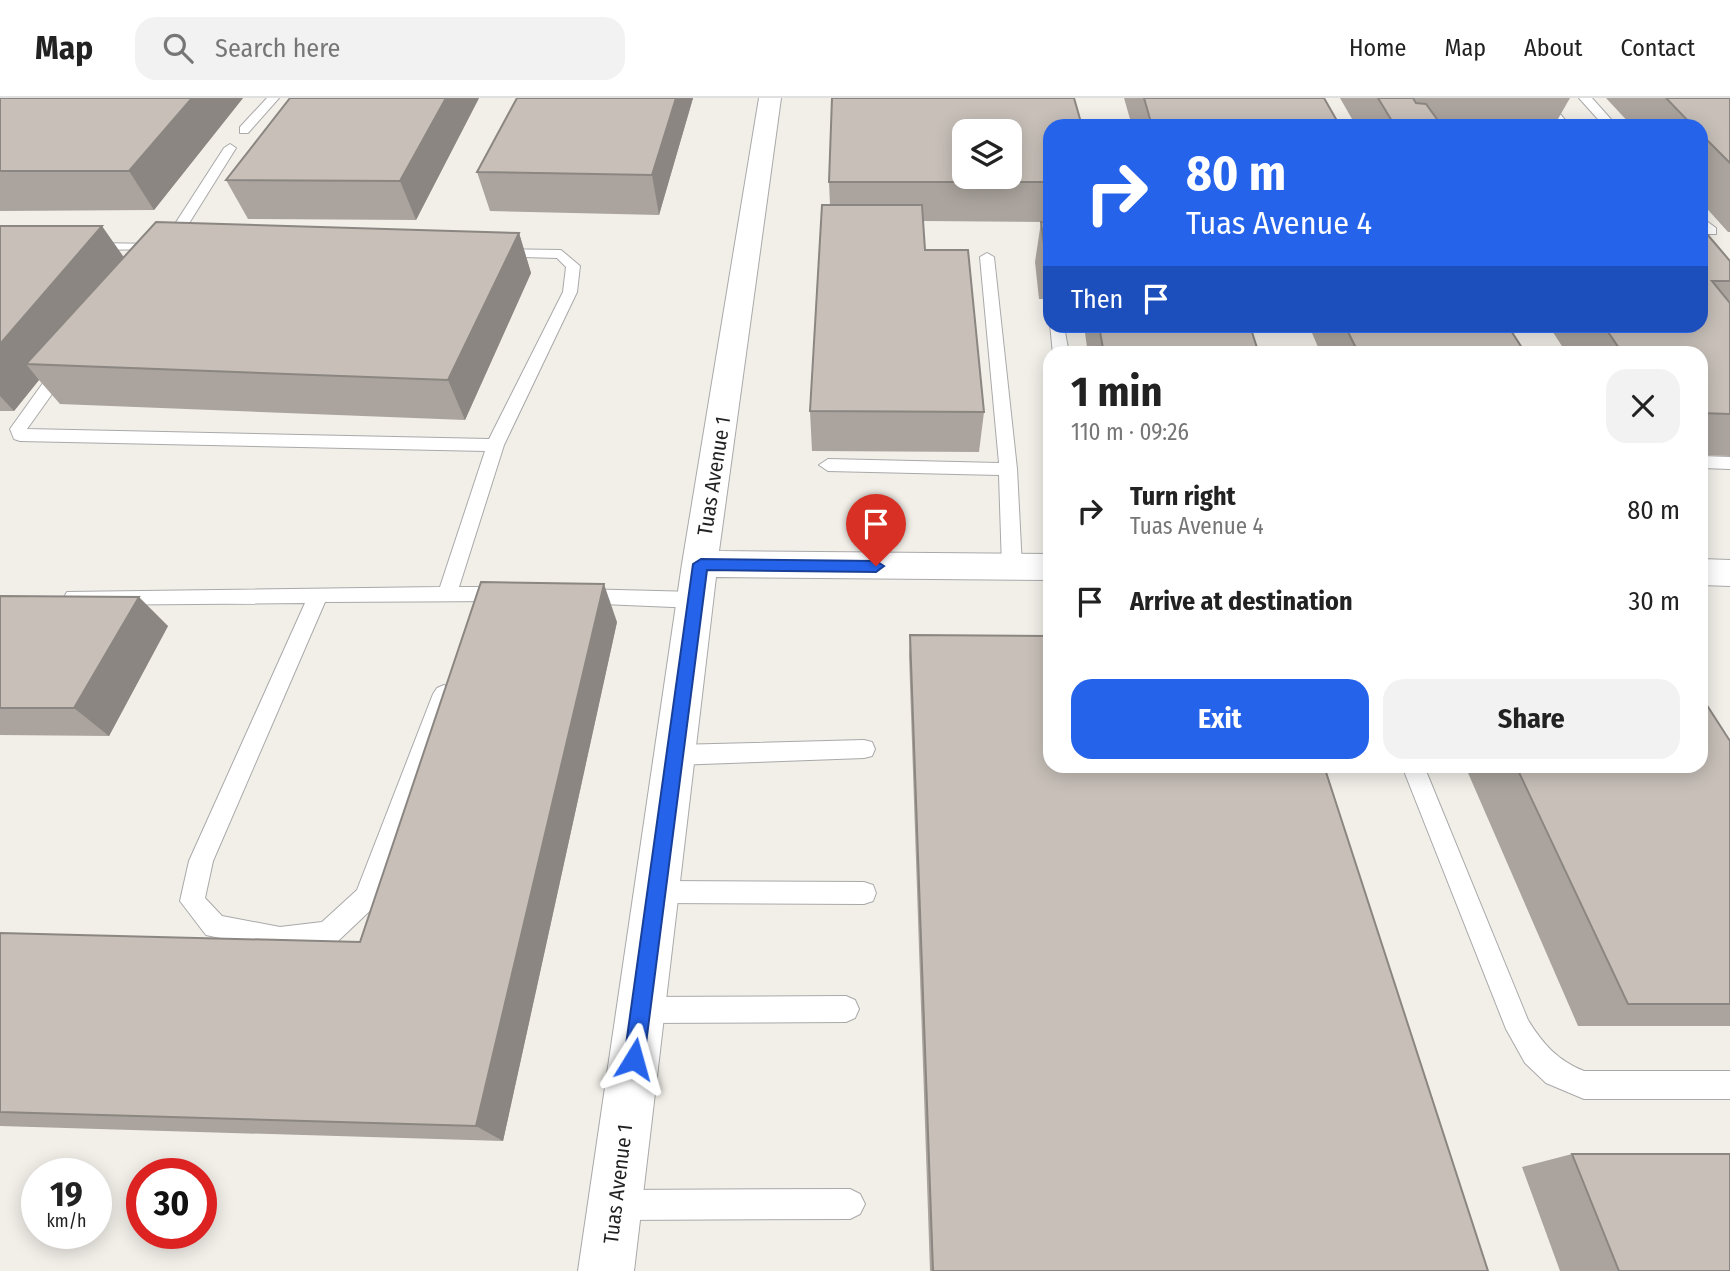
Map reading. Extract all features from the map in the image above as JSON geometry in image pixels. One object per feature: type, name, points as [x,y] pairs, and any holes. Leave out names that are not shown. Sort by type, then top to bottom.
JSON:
[{"type":"street","name":"Tuas Avenue 1","points":[[606,1271],[698,582],[770,98]]},
{"type":"street","points":[[698,582],[1043,567]]},
{"type":"street","points":[[1708,572],[1730,573]]},
{"type":"lane","points":[[244,131],[273,98]]},
{"type":"lane","points":[[1541,98],[1558,119]]},
{"type":"lane","points":[[1585,98],[1604,119]]},
{"type":"lane","points":[[68,247],[174,248],[230,148]]},
{"type":"lane","points":[[133,268],[149,247]]},
{"type":"lane","points":[[447,594],[495,445],[569,292],[573,266],[561,254],[479,253]]},
{"type":"lane","points":[[987,257],[1008,470],[1013,567]]},
{"type":"lane","points":[[72,354],[18,429],[20,435],[495,445]]},
{"type":"lane","points":[[1708,462],[1730,463]]},
{"type":"lane","points":[[828,465],[1008,470]]},
{"type":"lane","points":[[561,596],[698,582]]},
{"type":"lane","points":[[473,619],[483,594]]},
{"type":"lane","points":[[318,595],[201,861],[192,901],[215,927],[280,939],[328,933],[366,898],[454,670]]},
{"type":"lane","points":[[74,597],[522,595]]},
{"type":"lane","points":[[675,755],[864,749]]},
{"type":"lane","points":[[1416,773],[1520,1029],[1534,1054],[1556,1073],[1584,1085],[1730,1085]]},
{"type":"lane","points":[[657,892],[864,893]]},
{"type":"lane","points":[[641,1010],[846,1009]]},
{"type":"lane","points":[[615,1205],[850,1204]]},
{"type":"building","points":[[0,98],[192,98],[129,171],[0,171]]},
{"type":"building","points":[[290,98],[446,98],[400,181],[226,180]]},
{"type":"building","points":[[517,98],[676,98],[652,175],[477,172]]},
{"type":"building","points":[[832,98],[1074,98],[1080,119],[1043,119],[1043,182],[1022,182],[1022,119],[952,119],[952,182],[829,182]]},
{"type":"building","points":[[1144,98],[1324,98],[1336,119],[1150,119]]},
{"type":"building","points":[[1378,98],[1413,98],[1416,103],[1426,104],[1437,119],[1391,119]]},
{"type":"building","points":[[1666,98],[1730,98],[1730,163],[1708,141],[1708,119],[1686,119]]},
{"type":"building","points":[[822,205],[922,205],[925,250],[968,250],[984,412],[810,411]]},
{"type":"building","points":[[156,222],[519,233],[448,380],[26,364]]},
{"type":"building","points":[[0,226],[102,226],[0,344]]},
{"type":"building","points":[[1708,235],[1730,261],[1730,281],[1712,281],[1730,303],[1730,414],[1708,413],[1708,346],[1618,346],[1609,333],[1708,333]]},
{"type":"building","points":[[1100,333],[1252,333],[1256,346],[1103,346]]},
{"type":"building","points":[[1348,333],[1512,333],[1521,346],[1355,346]]},
{"type":"building","points":[[481,582],[604,584],[476,1126],[0,1112],[0,933],[360,942]]},
{"type":"building","points":[[0,596],[139,597],[74,708],[0,708]]},
{"type":"building","points":[[910,635],[1043,636],[1043,773],[1326,773],[1488,1271],[933,1271]]},
{"type":"building","points":[[1708,707],[1730,741],[1730,1004],[1628,1004],[1519,773],[1708,773]]},
{"type":"building","points":[[1572,1154],[1730,1154],[1730,1271],[1619,1271]]},
{"type":"route","points":[[634,1059],[701,564],[876,566]]}]
